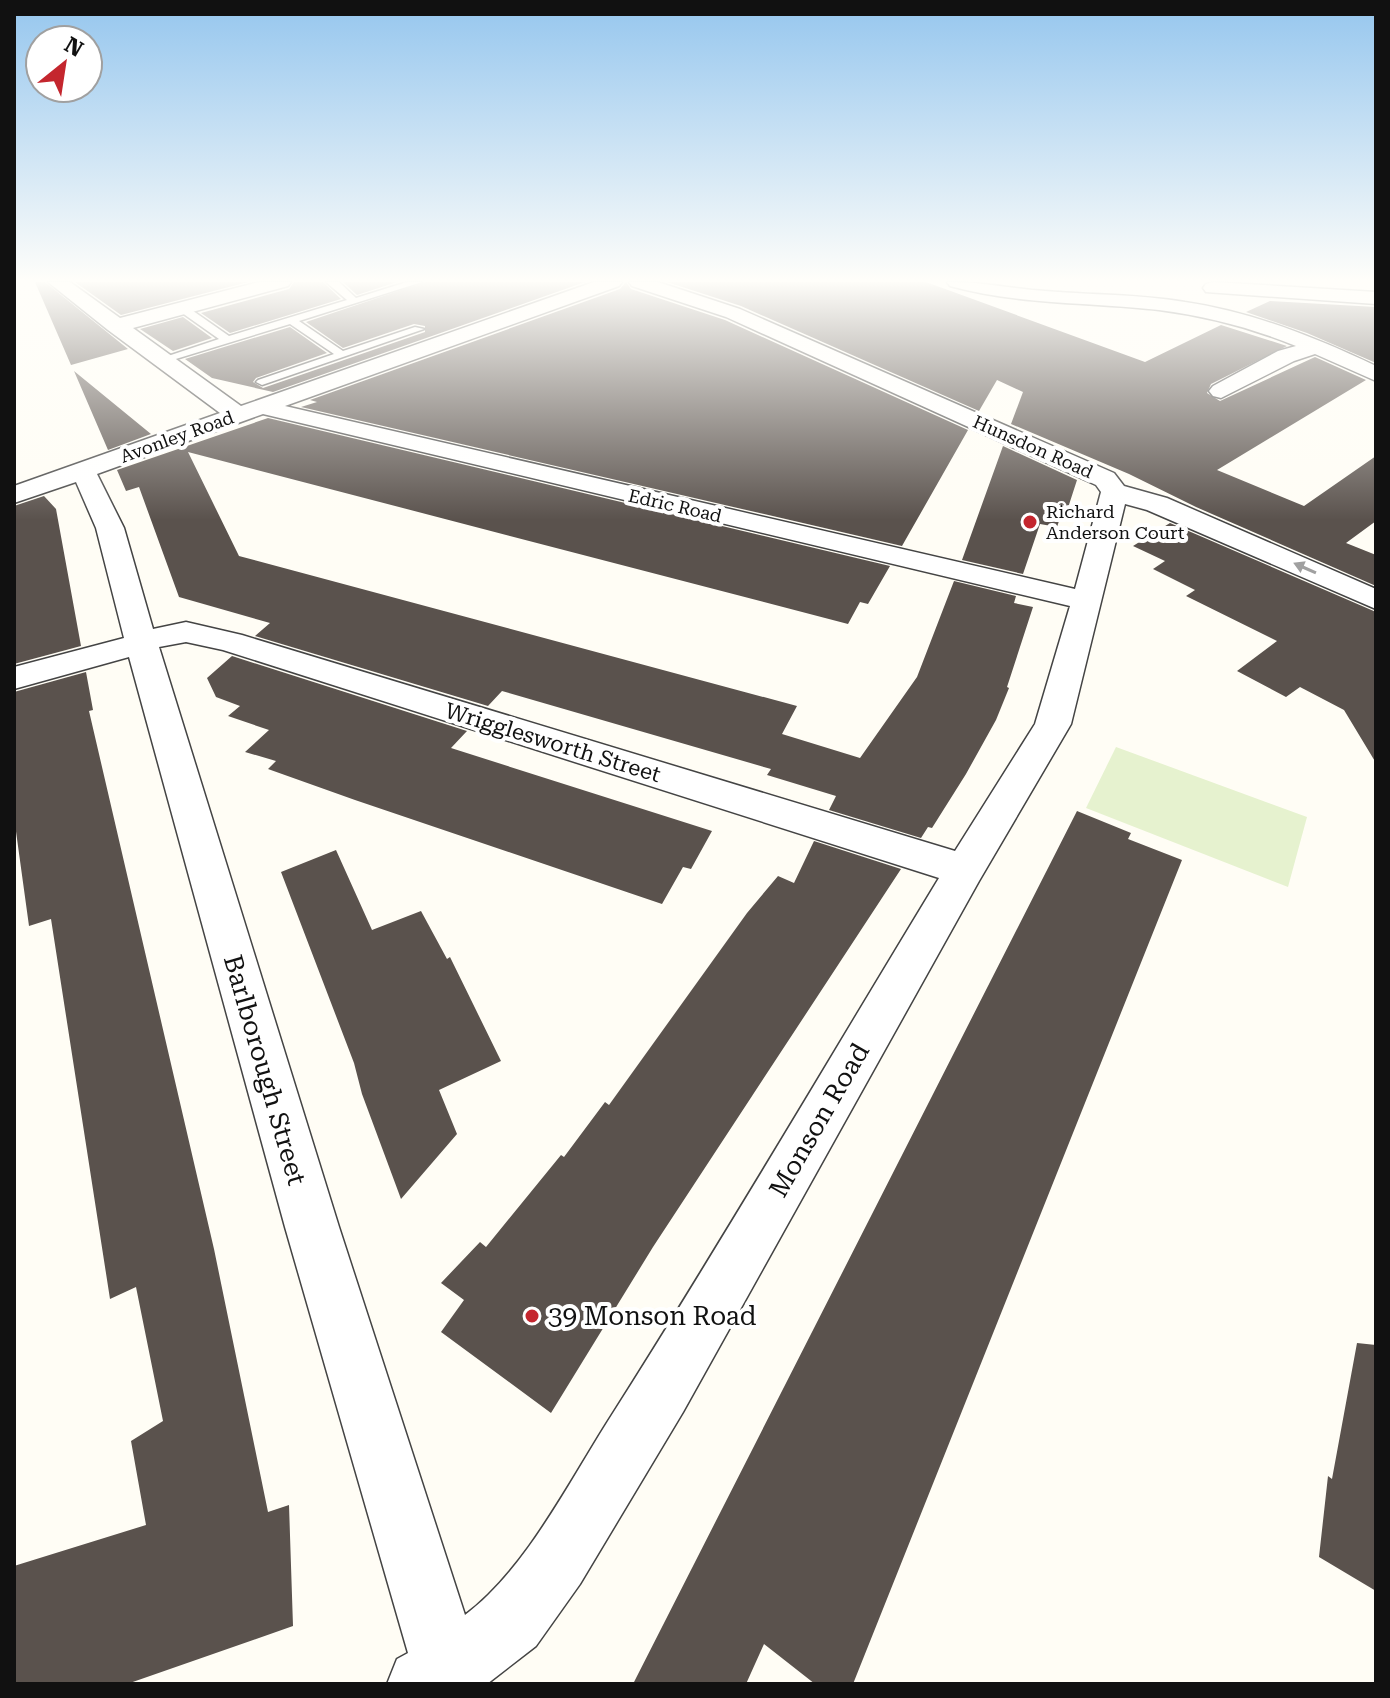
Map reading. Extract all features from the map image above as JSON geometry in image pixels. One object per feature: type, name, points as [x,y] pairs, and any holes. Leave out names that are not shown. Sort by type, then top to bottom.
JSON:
[{"type":"street","points":[[164,361],[238,415]]},
{"type":"street","name":"Avonley Road","points":[[14,495],[238,415],[263,394],[362,361]]},
{"type":"street","name":"Hunsdon Road","points":[[841,361],[1105,479],[1114,492],[1157,504],[1376,600]]},
{"type":"street","points":[[1221,391],[1277,361]]},
{"type":"street","points":[[1346,361],[1376,374]]},
{"type":"street","name":"Edric Road","points":[[263,394],[302,418],[1087,601]]},
{"type":"street","name":"Barlborough Street","points":[[82,471],[89,479],[99,503],[124,572],[140,642],[312,1227],[435,1677]]},
{"type":"street","name":"Monson Road","points":[[435,1677],[512,1622],[557,1561],[662,1391],[1053,724],[1107,529],[1114,492]]},
{"type":"street","name":"Wrigglesworth Street","points":[[14,678],[186,632],[231,642],[965,870]]},
{"type":"lane","points":[[263,394],[329,361]]},
{"type":"green space","points":[[1116,747],[1307,817],[1288,887],[1086,808]]},
{"type":"building","points":[[188,361],[304,361],[256,378],[253,382],[263,388],[340,361],[360,361],[273,392],[212,378]]},
{"type":"building","points":[[418,361],[816,361],[968,430],[902,546],[301,407],[317,402],[310,400]]},
{"type":"building","points":[[866,361],[1257,361],[1211,384],[1207,393],[1220,401],[1306,361],[1324,361],[1366,380],[1217,470],[1304,506],[1376,456],[1376,521],[1346,543],[1376,555],[1376,586],[1011,424],[1023,392],[997,380],[979,411]]},
{"type":"building","points":[[74,371],[151,434],[108,450]]},
{"type":"building","points":[[268,418],[890,566],[868,604],[860,602],[848,624],[188,452],[239,556],[797,706],[782,734],[860,758],[917,677],[954,581],[1016,596],[1014,603],[1033,607],[1009,688],[996,720],[966,774],[932,828],[928,827],[921,838],[829,810],[836,796],[767,775],[771,769],[502,691],[488,706],[255,636],[270,623],[179,597],[139,487],[126,491],[117,470]]},
{"type":"building","points":[[1003,446],[1077,480],[1066,514],[1062,512],[1057,527],[1040,524],[1023,574],[962,560]]},
{"type":"building","points":[[44,496],[56,509],[81,646],[14,664],[14,506]]},
{"type":"building","points":[[1170,523],[1376,612],[1376,763],[1344,710],[1300,687],[1286,697],[1237,671],[1277,641],[1186,596],[1195,590],[1153,569],[1165,561],[1133,546]]},
{"type":"building","points":[[232,656],[467,731],[451,748],[712,831],[691,869],[683,867],[662,904],[268,769],[276,761],[245,752],[269,730],[228,716],[240,706],[216,697],[207,678]]},
{"type":"building","points":[[86,672],[93,710],[89,711],[214,1249],[268,1512],[289,1505],[293,1626],[127,1684],[14,1684],[14,1566],[146,1525],[131,1441],[163,1421],[136,1287],[110,1299],[51,919],[29,926],[14,817],[14,692]]},
{"type":"building","points":[[1077,811],[1131,833],[1128,839],[1182,860],[853,1684],[815,1684],[764,1644],[746,1684],[633,1684]]},
{"type":"building","points":[[814,841],[901,869],[653,1247],[551,1413],[441,1332],[464,1300],[441,1283],[480,1242],[486,1247],[561,1155],[564,1157],[605,1102],[609,1105],[747,913],[778,876],[794,883]]},
{"type":"building","points":[[336,850],[372,930],[421,911],[447,959],[450,957],[501,1061],[439,1090],[457,1134],[401,1199],[362,1094],[354,1063],[281,872]]},
{"type":"building","points":[[1357,1343],[1376,1345],[1376,1591],[1319,1557],[1328,1476],[1332,1479]]},
{"type":"place","name":"Richard Anderson Court","points":[[1030,522]]},
{"type":"place","name":"39 Monson Road","points":[[532,1316]]}]
